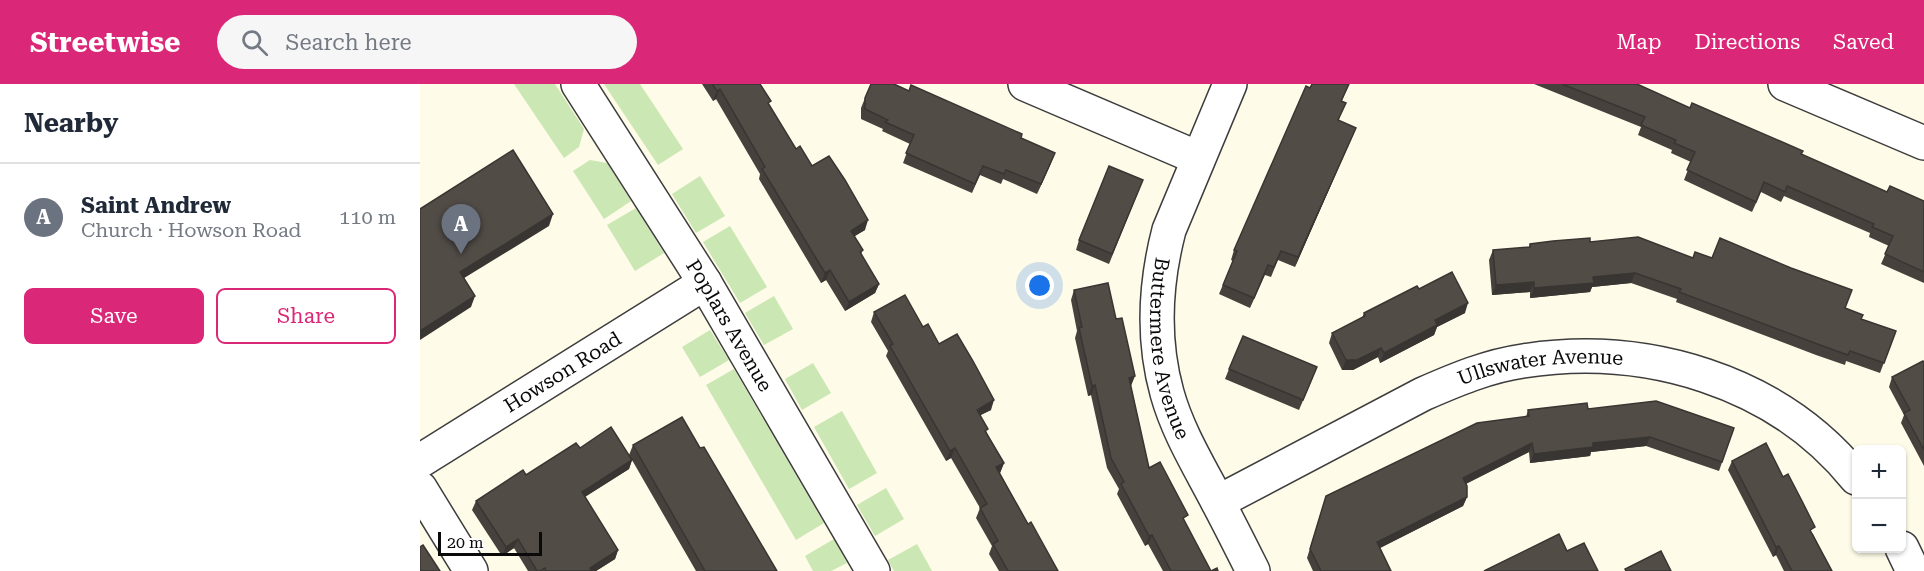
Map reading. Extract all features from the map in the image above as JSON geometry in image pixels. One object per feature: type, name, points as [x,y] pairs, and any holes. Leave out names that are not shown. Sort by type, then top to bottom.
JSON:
[{"type":"street","name":"Poplars Avenue","points":[[578,84],[705,283],[873,571]]},
{"type":"street","points":[[1025,84],[1198,158]]},
{"type":"street","name":"Buttermere Avenue","points":[[1230,84],[1177,207],[1162,255],[1156,312],[1157,341],[1163,378],[1177,422],[1253,571]]},
{"type":"street","points":[[1785,84],[1924,143]]},
{"type":"street","name":"Howson Road","points":[[420,460],[705,283]]},
{"type":"street","name":"Ullswater Avenue","points":[[1218,502],[1450,382],[1521,361],[1597,355],[1647,360],[1683,368],[1725,382],[1753,395],[1808,430],[1852,473]]},
{"type":"street","points":[[420,488],[471,571]]},
{"type":"street","points":[[1904,553],[1913,571]]},
{"type":"green space","points":[[514,84],[555,84],[584,129],[579,147],[564,158]]},
{"type":"green space","points":[[604,84],[640,84],[683,149],[658,165]]},
{"type":"green space","points":[[590,160],[607,163],[631,201],[604,219],[573,171]]},
{"type":"green space","points":[[700,176],[725,216],[696,233],[672,194]]},
{"type":"green space","points":[[636,208],[664,253],[635,271],[607,225]]},
{"type":"green space","points":[[730,226],[767,287],[740,303],[703,242]]},
{"type":"green space","points":[[774,296],[793,329],[764,345],[745,313]]},
{"type":"green space","points":[[710,330],[729,360],[700,377],[682,347]]},
{"type":"green space","points":[[813,363],[831,393],[802,410],[785,379]]},
{"type":"green space","points":[[734,369],[824,523],[796,540],[706,385]]},
{"type":"green space","points":[[842,411],[877,473],[849,489],[814,427]]},
{"type":"green space","points":[[886,488],[904,519],[875,536],[857,505]]},
{"type":"green space","points":[[834,539],[847,563],[831,571],[813,571],[805,556]]},
{"type":"green space","points":[[917,544],[932,571],[894,571],[888,560]]},
{"type":"building","points":[[712,84],[760,84],[771,101],[768,103],[796,149],[800,146],[812,166],[829,156],[868,220],[851,231],[863,250],[860,252],[879,284],[849,302],[830,270],[825,273],[762,169],[765,167],[720,89],[717,91]]},
{"type":"building","points":[[871,84],[894,84],[909,91],[911,85],[1022,134],[1021,138],[1055,153],[1041,184],[1006,170],[1004,174],[983,166],[975,184],[906,153],[914,135],[885,122],[888,120],[865,109],[865,98]]},
{"type":"building","points":[[1312,84],[1349,84],[1341,101],[1346,103],[1338,120],[1356,128],[1298,257],[1281,251],[1274,267],[1268,265],[1254,298],[1223,285],[1237,251],[1234,250],[1306,86],[1310,88]]},
{"type":"building","points":[[1562,84],[1637,84],[1690,108],[1692,103],[1803,151],[1801,154],[1887,192],[1890,186],[1924,201],[1924,272],[1885,254],[1893,236],[1872,227],[1874,224],[1787,186],[1785,192],[1764,182],[1756,202],[1687,170],[1695,152],[1674,143],[1676,140],[1641,125],[1645,117]]},
{"type":"building","points":[[513,150],[553,214],[460,272],[475,296],[420,331],[420,209]]},
{"type":"building","points":[[1109,166],[1143,180],[1112,254],[1079,240]]},
{"type":"building","points":[[1638,237],[1693,258],[1695,252],[1712,258],[1720,238],[1791,268],[1852,290],[1845,308],[1863,315],[1861,319],[1896,331],[1884,363],[1850,351],[1848,355],[1820,345],[1635,273],[1593,277],[1594,283],[1534,288],[1534,282],[1496,285],[1493,250],[1530,247],[1530,244],[1553,241],[1590,238],[1590,242]]},
{"type":"building","points":[[1452,272],[1468,303],[1435,320],[1437,325],[1384,353],[1381,348],[1357,360],[1346,360],[1332,333],[1365,316],[1364,313],[1417,286],[1419,289]]},
{"type":"building","points":[[1108,283],[1116,319],[1122,318],[1135,376],[1129,378],[1149,468],[1160,462],[1188,515],[1183,518],[1211,571],[1171,571],[1121,484],[1124,482],[1111,458],[1095,385],[1092,386],[1079,328],[1082,327],[1074,290]]},
{"type":"building","points":[[905,295],[923,327],[928,324],[939,344],[957,334],[973,361],[994,400],[977,410],[988,429],[985,431],[1004,463],[996,467],[1028,524],[1031,522],[1058,571],[1008,571],[993,544],[998,541],[980,508],[987,504],[955,448],[950,451],[890,346],[893,344],[874,312]]},
{"type":"building","points":[[1243,336],[1317,367],[1303,400],[1229,369]]},
{"type":"building","points":[[1923,361],[1924,450],[1904,413],[1910,410],[1892,377]]},
{"type":"building","points":[[1656,401],[1734,428],[1722,462],[1650,437],[1593,443],[1593,447],[1534,454],[1532,443],[1463,478],[1467,486],[1467,497],[1377,542],[1391,571],[1321,571],[1310,549],[1326,496],[1477,423],[1529,416],[1528,410],[1587,403],[1588,409]]},
{"type":"building","points":[[682,417],[700,448],[704,447],[777,571],[705,571],[633,445]]},
{"type":"building","points":[[611,427],[632,460],[582,492],[618,550],[590,568],[591,571],[546,571],[545,568],[537,571],[518,539],[506,547],[476,501],[523,470],[526,475],[576,443],[580,448]]},
{"type":"building","points":[[1766,443],[1783,477],[1788,474],[1802,501],[1815,527],[1810,530],[1832,571],[1792,571],[1779,546],[1776,547],[1732,461]]},
{"type":"building","points":[[1559,534],[1567,551],[1584,543],[1598,571],[1484,571]]},
{"type":"building","points":[[423,545],[440,571],[420,571],[420,547]]},
{"type":"building","points":[[1661,551],[1671,571],[1626,571],[1625,569]]},
{"type":"place","name":"Saint Andrew","points":[[461,254]]}]
